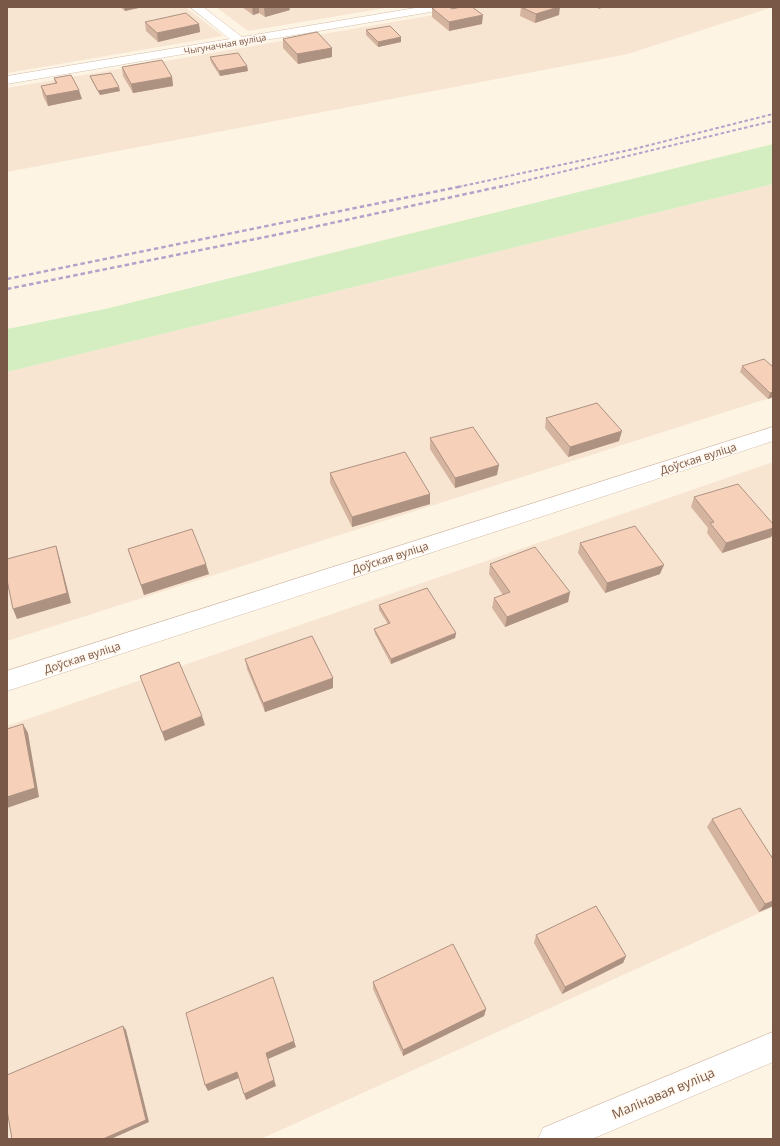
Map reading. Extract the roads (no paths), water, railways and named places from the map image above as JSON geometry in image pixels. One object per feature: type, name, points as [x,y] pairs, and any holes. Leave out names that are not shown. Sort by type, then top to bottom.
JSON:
[{"type":"street","points":[[196,7],[240,41]]},
{"type":"street","name":"Чыгуначная вуліца","points":[[7,80],[442,7]]},
{"type":"street","name":"Доўская вуліца","points":[[7,681],[773,434]]},
{"type":"street","name":"Малінавая вуліца","points":[[554,1139],[773,1047]]},
{"type":"railway","points":[[458,187],[634,149],[773,114]]},
{"type":"railway","points":[[499,187],[773,121]]},
{"type":"railway","points":[[7,279],[463,186]]},
{"type":"railway","points":[[7,289],[295,231],[503,186]]}]
